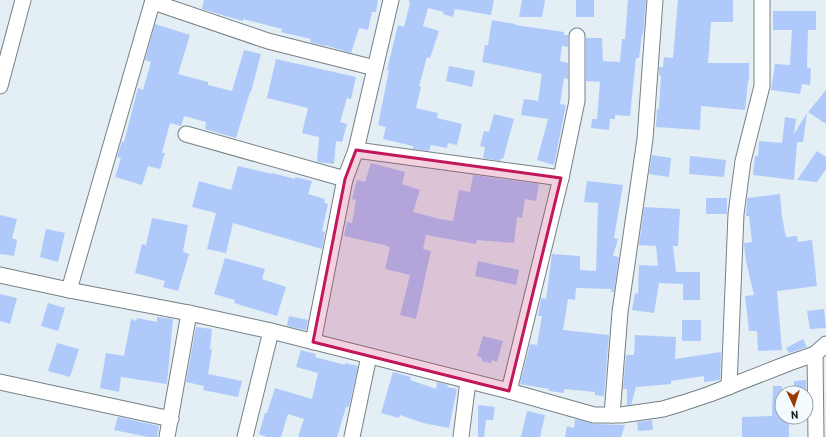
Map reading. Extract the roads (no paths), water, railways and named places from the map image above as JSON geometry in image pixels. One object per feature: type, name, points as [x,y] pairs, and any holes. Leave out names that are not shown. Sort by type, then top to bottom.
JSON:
[{"type":"street","points":[[0,86],[23,0]]},
{"type":"street","points":[[313,342],[345,179],[356,150],[391,0]]},
{"type":"street","points":[[612,415],[620,312],[645,139],[655,0]]},
{"type":"street","points":[[729,387],[736,214],[743,161],[762,86],[762,0]]},
{"type":"street","points":[[69,290],[153,1],[268,41],[375,68]]},
{"type":"street","points":[[509,391],[561,178],[577,101],[577,36]]},
{"type":"street","points":[[186,134],[345,179]]},
{"type":"street","points":[[356,150],[561,178]]},
{"type":"street","points":[[0,275],[271,331],[509,391],[594,415],[621,415],[663,409],[683,404],[789,363],[820,349],[816,437]]},
{"type":"street","points":[[167,437],[189,313]]},
{"type":"street","points":[[245,437],[271,331]]},
{"type":"street","points":[[352,437],[369,356]]},
{"type":"street","points":[[462,437],[468,381]]},
{"type":"street","points":[[0,382],[171,419]]}]
